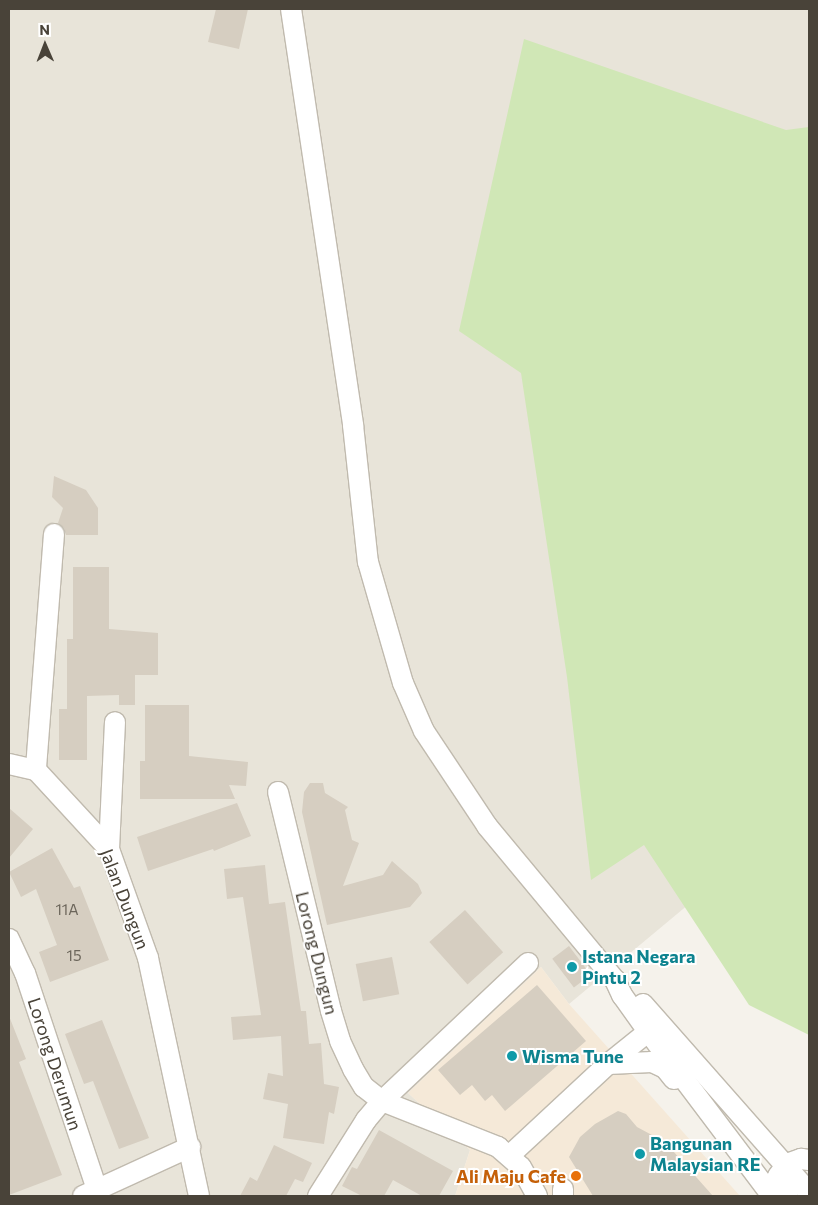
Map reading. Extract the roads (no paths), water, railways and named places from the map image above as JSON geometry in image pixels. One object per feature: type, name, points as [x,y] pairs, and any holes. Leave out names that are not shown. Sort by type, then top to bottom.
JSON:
[{"type":"street","points":[[291,9],[353,425],[368,562],[384,625],[424,731],[452,777],[487,826],[611,975],[630,988],[653,1027],[718,1125],[772,1196]]},
{"type":"street","points":[[9,764],[36,770],[54,534]]},
{"type":"street","points":[[110,850],[115,722]]},
{"type":"street","name":"Jalan Dungun","points":[[36,770],[110,850],[148,958],[199,1196]]},
{"type":"street","name":"Lorong Dungun","points":[[278,792],[340,1041],[364,1087],[382,1101],[487,1141],[509,1156],[531,1181],[537,1196]]},
{"type":"street","name":"Lorong Derumun","points":[[9,939],[26,973],[90,1193]]},
{"type":"street","points":[[318,1196],[366,1120],[382,1101],[528,963]]},
{"type":"street","points":[[509,1156],[608,1064],[653,1027]]},
{"type":"street","points":[[653,1027],[787,1164],[809,1192]]},
{"type":"street","points":[[608,1064],[652,1062],[665,1068],[704,1116],[718,1125]]},
{"type":"street","points":[[90,1193],[190,1147]]},
{"type":"street","points":[[788,1196],[778,1176],[787,1164],[801,1158],[809,1160]]},
{"type":"place","name":"Istana Negara Pintu 2","points":[[572,967]]},
{"type":"place","name":"Wisma Tune","points":[[512,1056]]},
{"type":"place","name":"Bangunan Malaysian RE","points":[[640,1154]]},
{"type":"place","name":"Ali Maju Cafe","points":[[576,1176]]}]
